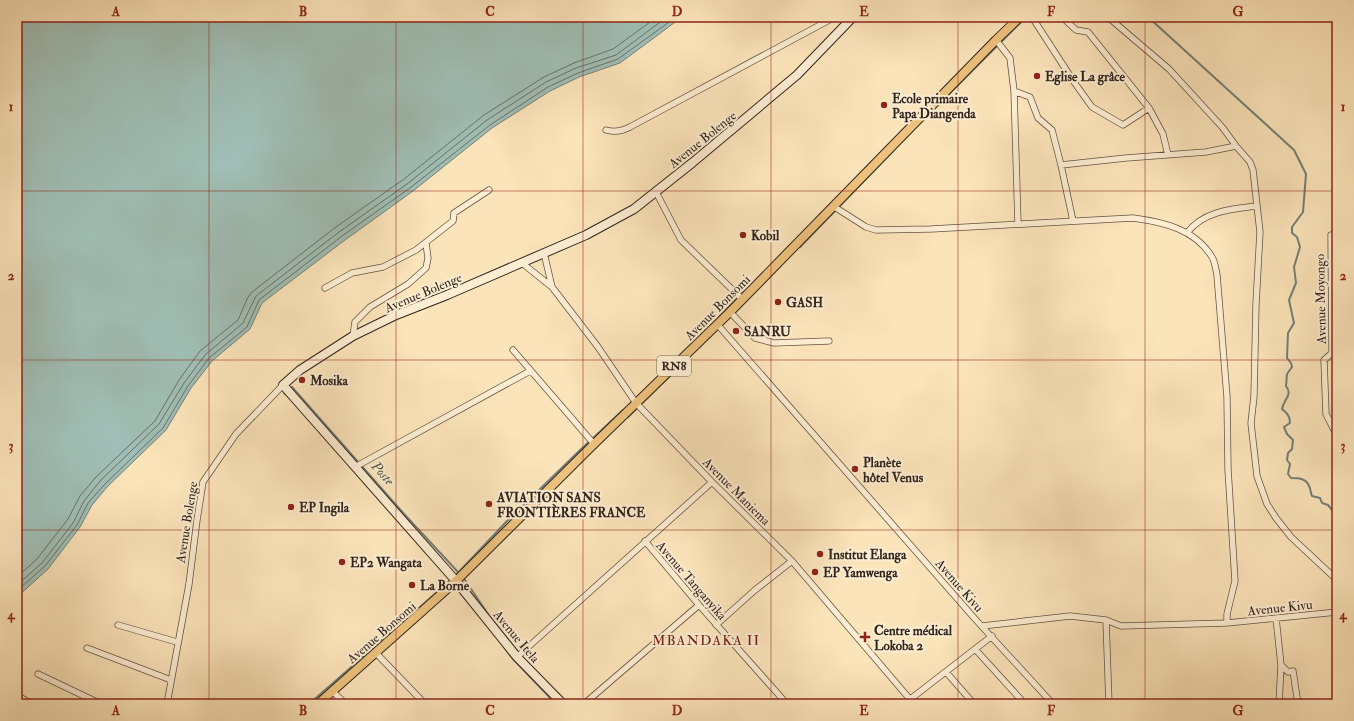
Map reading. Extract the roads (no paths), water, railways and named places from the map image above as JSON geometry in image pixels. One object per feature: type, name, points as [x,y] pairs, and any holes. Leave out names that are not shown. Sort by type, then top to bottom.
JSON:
[{"type":"main road","name":"Avenue Bonsomi","points":[[318,704],[456,582],[594,444],[730,312],[1020,17]]},
{"type":"street","points":[[606,130],[612,132],[630,127],[837,17]]},
{"type":"street","name":"Avenue Bolenge","points":[[167,704],[177,642],[189,584],[196,520],[203,482],[236,434],[283,385],[300,370],[353,336],[396,315],[586,235],[634,209],[692,163],[797,75],[852,17]]},
{"type":"street","points":[[1032,17],[1092,107],[1123,125],[1149,108]]},
{"type":"street","points":[[1062,17],[1076,30],[1088,32],[1149,108],[1163,134],[1168,155]]},
{"type":"street","points":[[1108,17],[1169,69],[1222,128],[1250,162],[1253,170],[1260,232],[1252,423],[1257,476],[1267,504],[1276,518],[1292,537],[1337,580]]},
{"type":"street","points":[[996,40],[1010,58],[1014,91],[1018,224]]},
{"type":"street","points":[[1014,91],[1030,97],[1038,118],[1052,130],[1073,221]]},
{"type":"street","points":[[1061,165],[1206,152],[1236,146]]},
{"type":"street","points":[[325,288],[352,273],[383,267],[416,250],[453,221],[454,213],[489,190]]},
{"type":"street","points":[[656,192],[681,240],[742,299]]},
{"type":"street","points":[[833,206],[866,227],[876,230],[931,229],[1133,218],[1175,226],[1202,245],[1213,258],[1217,275],[1227,397],[1228,469],[1235,581],[1227,614],[1227,623]]},
{"type":"street","points":[[1187,233],[1193,225],[1201,219],[1216,213],[1236,208],[1257,206]]},
{"type":"street","name":"Avenue Moyongo","points":[[1337,234],[1330,234],[1332,353],[1324,360],[1326,414],[1337,436]]},
{"type":"street","points":[[353,336],[356,322],[370,307],[408,284],[426,268],[428,258],[426,243]]},
{"type":"street","points":[[544,253],[552,287]]},
{"type":"street","points":[[522,263],[552,287]]},
{"type":"street","name":"Avenue Maniema","points":[[552,287],[598,347],[636,403],[712,482],[792,561],[912,702]]},
{"type":"street","points":[[730,312],[755,338],[774,343],[829,341]]},
{"type":"street","name":"Avenue Kivu","points":[[717,324],[982,626],[1070,616],[1106,620],[1121,626],[1227,623],[1337,612]]},
{"type":"street","points":[[513,350],[594,444]]},
{"type":"street","points":[[355,467],[530,371]]},
{"type":"street","name":"Avenue Itela","points":[[283,385],[456,582],[517,657],[563,704]]},
{"type":"street","points":[[517,657],[712,482]]},
{"type":"street","name":"Avenue Tanganyika","points":[[645,541],[716,625],[786,704]]},
{"type":"street","points":[[716,625],[755,590],[792,561]]},
{"type":"street","points":[[584,704],[699,605]]},
{"type":"street","points":[[1276,618],[1281,665],[1279,704]]},
{"type":"street","points":[[1106,620],[1109,704]]},
{"type":"street","points":[[118,625],[177,642]]},
{"type":"street","points":[[982,626],[1053,704]]},
{"type":"street","points":[[904,704],[912,702],[946,672],[992,636]]},
{"type":"street","points":[[87,648],[171,680]]},
{"type":"street","points":[[975,649],[1024,704]]},
{"type":"street","points":[[376,653],[425,704]]},
{"type":"street","points":[[1281,665],[1288,672],[1293,671],[1298,704]]},
{"type":"street","points":[[946,672],[974,704]]},
{"type":"street","points":[[38,674],[101,704]]},
{"type":"street","points":[[332,691],[346,704]]},
{"type":"street","points":[[17,695],[31,704]]},
{"type":"water","points":[[17,17],[682,17],[620,63],[579,77],[550,91],[492,128],[413,191],[262,303],[250,329],[212,361],[191,388],[166,430],[107,487],[92,505],[80,527],[48,569],[17,597]]},
{"type":"waterway","points":[[937,106],[1026,17]]},
{"type":"waterway","points":[[1148,17],[1294,150],[1306,174],[1303,212],[1292,227],[1292,233],[1297,237],[1300,247],[1294,267],[1296,283],[1289,300],[1294,323],[1288,333],[1287,358],[1292,367],[1287,374],[1286,386],[1289,392],[1282,409],[1288,415],[1290,421],[1290,423],[1284,427],[1287,434],[1293,440],[1292,449],[1288,453],[1287,460],[1290,464],[1288,474],[1291,478],[1299,478],[1306,481],[1310,487],[1312,496],[1320,498],[1322,503],[1328,505],[1337,516]]},
{"type":"waterway","points":[[800,247],[894,150]]},
{"type":"waterway","points":[[719,317],[744,291]]},
{"type":"waterway","points":[[628,417],[676,370]]},
{"type":"waterway","name":"Poste","points":[[292,387],[405,515],[458,572]]},
{"type":"waterway","points":[[284,393],[291,399]]},
{"type":"waterway","points":[[455,576],[507,521],[623,410]]},
{"type":"waterway","name":"Poste","points":[[463,577],[492,620]]},
{"type":"waterway","points":[[309,704],[452,579]]},
{"type":"waterway","points":[[503,646],[513,659],[556,704]]},
{"type":"place","name":"Eglise La grâce","points":[[1037,76]]},
{"type":"place","name":"Ecole primaire Papa Diangenda","points":[[884,105]]},
{"type":"place","name":"Kobil","points":[[743,235]]},
{"type":"place","name":"GASH","points":[[778,302]]},
{"type":"place","name":"SANRU","points":[[736,331]]},
{"type":"place","name":"Mosika","points":[[302,380]]},
{"type":"place","name":"Planète hôtel Venus","points":[[855,469]]},
{"type":"place","name":"AVIATION SANS FRONTIÈRES FRANCE","points":[[489,504]]},
{"type":"place","name":"EP Ingila","points":[[291,507]]},
{"type":"place","name":"Institut Elanga","points":[[820,554]]},
{"type":"place","name":"EP2 Wangata","points":[[342,562]]},
{"type":"place","name":"EP Yamwenga","points":[[815,572]]},
{"type":"place","name":"La Borne","points":[[412,585]]},
{"type":"place","name":"Centre médical Lokoba 2","points":[[865,637]]},
{"type":"district","name":"MBANDAKA II","points":[[706,640]]}]
